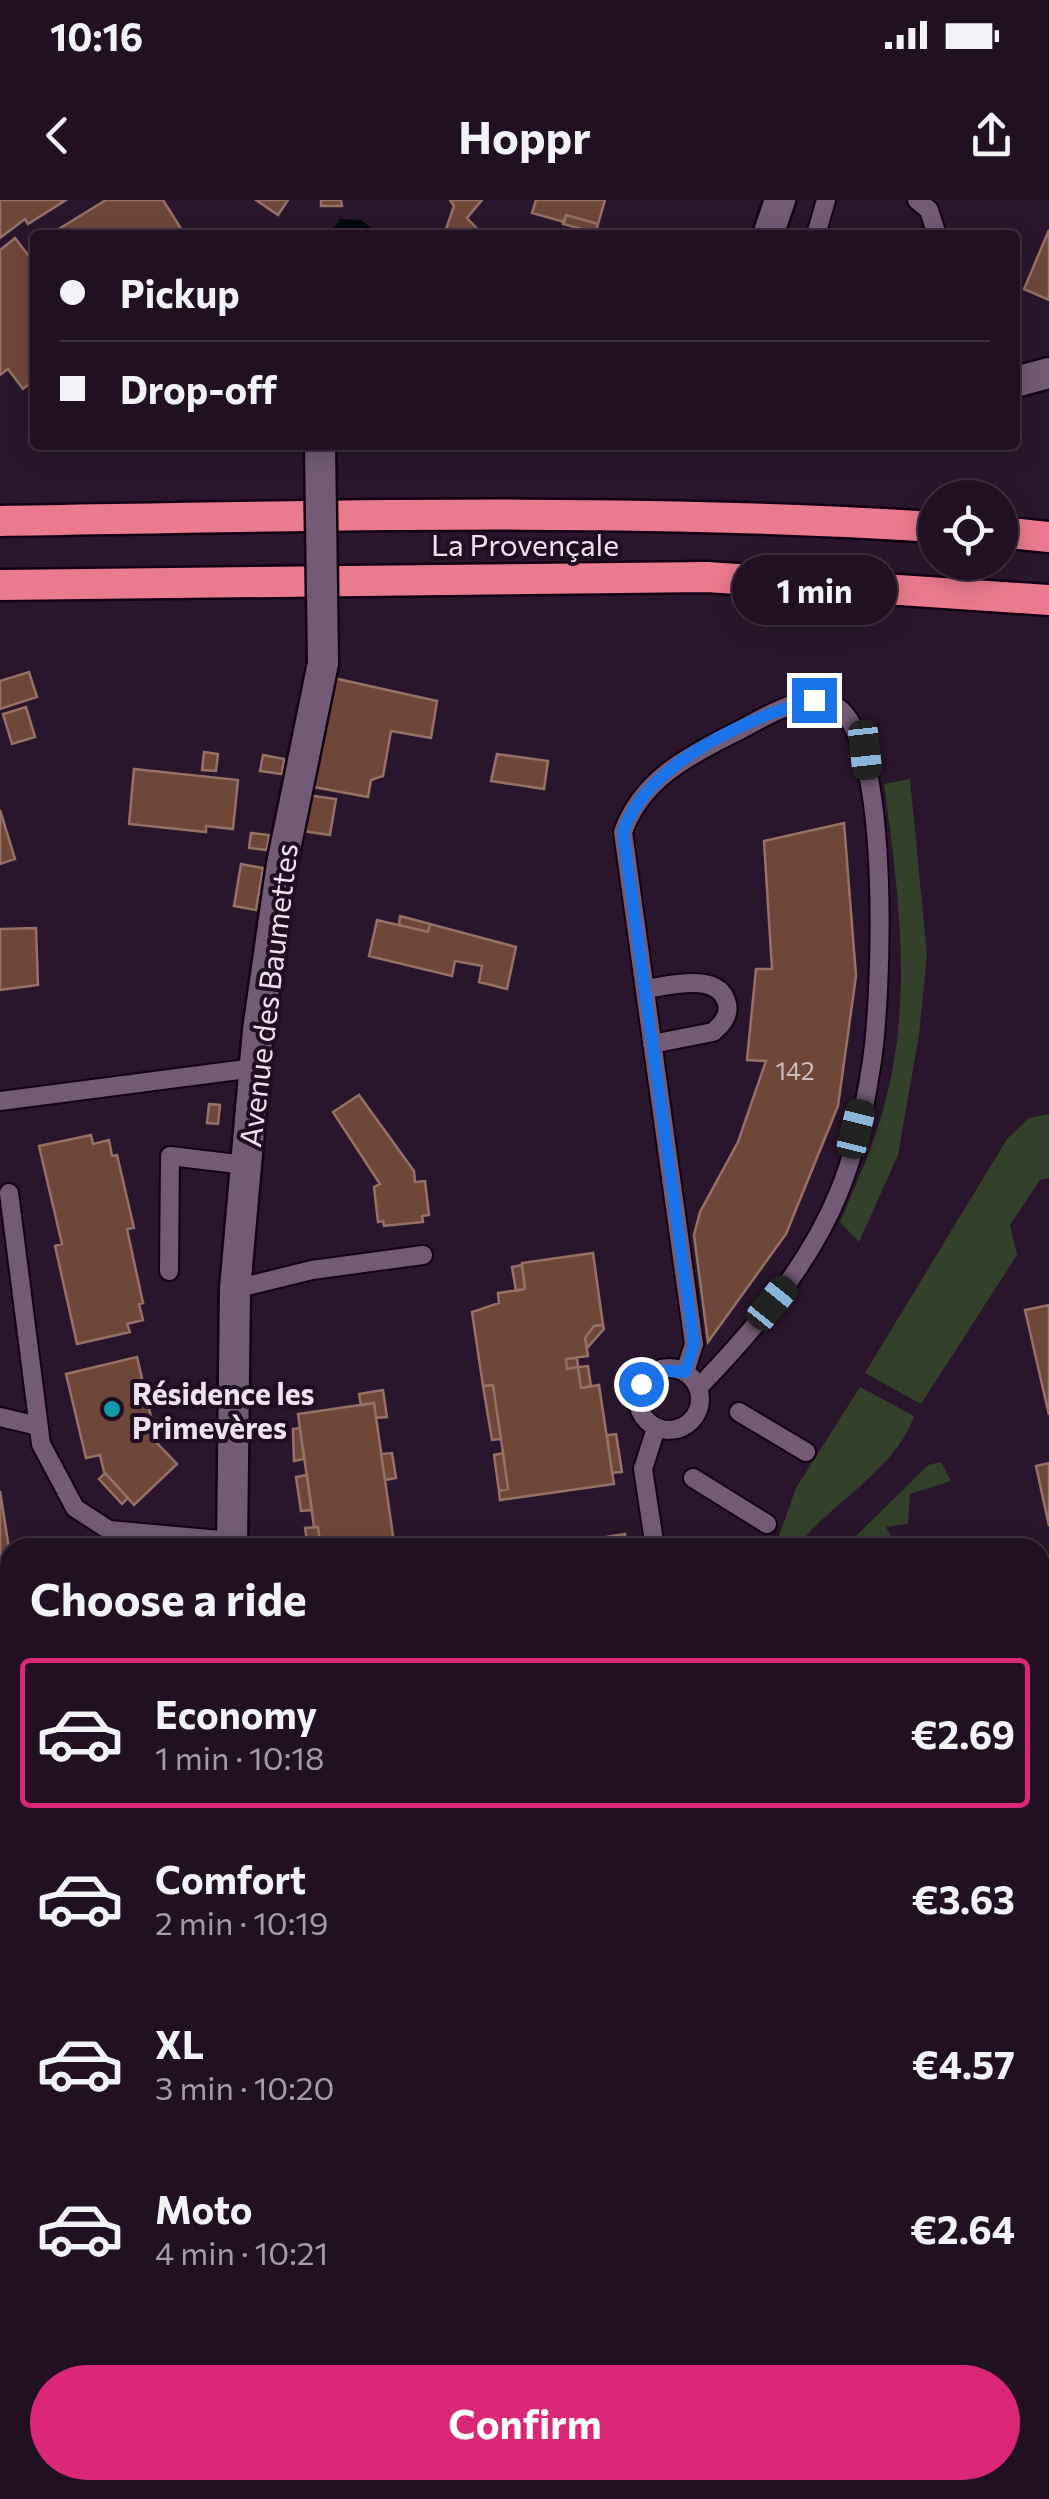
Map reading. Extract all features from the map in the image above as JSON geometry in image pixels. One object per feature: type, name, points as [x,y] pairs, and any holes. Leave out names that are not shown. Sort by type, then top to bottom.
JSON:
[{"type":"highway","name":"La Provençale","points":[[0,521],[479,513],[797,518],[918,526]]},
{"type":"highway","points":[[1018,534],[1049,537]]},
{"type":"highway","name":"La Provençale","points":[[0,585],[707,577],[1049,600]]},
{"type":"street","points":[[1020,381],[1049,373]]},
{"type":"street","name":"Avenue des Baumettes","points":[[232,1538],[234,1289],[254,1068],[282,864],[323,663],[320,450]]},
{"type":"lane","points":[[817,230],[826,200]]},
{"type":"lane","points":[[917,200],[929,210],[935,230]]},
{"type":"lane","points":[[685,1372],[694,1344],[623,832],[632,808],[678,761],[786,707],[814,700],[835,706],[856,725],[865,750],[882,908],[872,1066],[840,1192],[792,1277],[698,1388]]},
{"type":"lane","points":[[645,990],[696,982],[717,988],[727,1000],[727,1013],[713,1032],[652,1044]]},
{"type":"lane","points":[[0,1101],[254,1068]]},
{"type":"lane","points":[[169,1272],[170,1156],[246,1165]]},
{"type":"lane","points":[[9,1192],[41,1444],[75,1508],[110,1530],[180,1538]]},
{"type":"lane","points":[[234,1289],[312,1270],[423,1255]]},
{"type":"lane","points":[[656,1370],[685,1372],[698,1388],[700,1398],[694,1418],[677,1430],[656,1428],[641,1414],[641,1384],[656,1370]]},
{"type":"lane","points":[[739,1412],[806,1452]]},
{"type":"lane","points":[[0,1417],[38,1426]]},
{"type":"lane","points":[[653,1538],[643,1469],[656,1428]]},
{"type":"lane","points":[[693,1478],[767,1524]]},
{"type":"green space","points":[[910,779],[927,955],[919,1035],[898,1155],[859,1242],[840,1222],[882,1115],[899,1021],[898,902],[884,784]]},
{"type":"green space","points":[[1049,1114],[1049,1178],[1040,1180],[1010,1225],[1017,1255],[921,1404],[865,1373],[1007,1139],[1029,1118]]},
{"type":"green space","points":[[860,1387],[914,1416],[893,1453],[804,1538],[778,1538],[796,1488]]},
{"type":"green space","points":[[941,1462],[951,1481],[910,1494],[908,1524],[886,1527],[892,1538],[854,1538],[928,1465]]},
{"type":"shaded area","points":[[340,219],[361,220],[371,228],[371,230],[332,230]]},
{"type":"building","points":[[0,200],[66,200],[28,224],[25,219],[0,238]]},
{"type":"building","points":[[106,200],[163,200],[182,230],[57,230]]},
{"type":"building","points":[[256,200],[288,200],[278,215]]},
{"type":"building","points":[[321,200],[341,200],[342,206],[321,206]]},
{"type":"building","points":[[450,200],[482,200],[467,218],[478,230],[446,230],[454,206]]},
{"type":"building","points":[[536,200],[605,200],[598,224],[566,215],[564,222],[532,213]]},
{"type":"building","points":[[566,215],[598,224],[597,230],[585,230],[563,224]]},
{"type":"building","points":[[1049,230],[1049,300],[1024,289]]},
{"type":"building","points":[[15,238],[30,258],[30,383],[23,389],[8,369],[0,375],[0,250]]},
{"type":"building","points":[[29,672],[37,697],[0,709],[0,681]]},
{"type":"building","points":[[329,677],[437,701],[431,738],[391,731],[383,776],[371,780],[368,797],[308,786]]},
{"type":"building","points":[[26,707],[35,737],[12,744],[3,714]]},
{"type":"building","points":[[204,752],[218,754],[216,771],[202,770]]},
{"type":"building","points":[[497,754],[548,761],[544,789],[491,781]]},
{"type":"building","points":[[263,755],[284,759],[282,774],[260,771]]},
{"type":"building","points":[[134,769],[238,780],[233,829],[206,826],[206,832],[129,824]]},
{"type":"building","points":[[307,795],[336,799],[330,835],[302,831]]},
{"type":"building","points":[[0,810],[15,859],[0,864]]},
{"type":"building","points":[[844,823],[856,976],[838,1106],[786,1234],[708,1342],[694,1235],[700,1212],[738,1142],[766,1061],[747,1060],[756,969],[772,969],[764,841]]},
{"type":"building","points":[[251,833],[269,835],[267,850],[249,848]]},
{"type":"building","points":[[241,864],[263,868],[256,910],[234,906]]},
{"type":"building","points":[[400,916],[430,924],[428,932],[399,925]]},
{"type":"building","points":[[377,920],[428,932],[430,924],[516,947],[507,989],[479,982],[482,966],[455,961],[452,976],[369,956]]},
{"type":"building","points":[[36,928],[38,985],[0,990],[0,929]]},
{"type":"building","points":[[359,1095],[414,1171],[415,1182],[425,1181],[429,1215],[422,1216],[423,1222],[384,1226],[383,1221],[378,1222],[374,1187],[380,1184],[333,1112]]},
{"type":"building","points":[[209,1104],[220,1105],[218,1124],[207,1123]]},
{"type":"building","points":[[91,1135],[93,1144],[109,1140],[112,1156],[117,1155],[134,1228],[127,1229],[143,1320],[127,1324],[130,1332],[77,1344],[55,1246],[62,1244],[39,1146]]},
{"type":"building","points":[[593,1253],[603,1325],[594,1326],[585,1338],[588,1356],[566,1359],[567,1369],[578,1367],[581,1388],[599,1385],[614,1484],[500,1500],[499,1491],[508,1489],[493,1385],[483,1386],[472,1312],[499,1303],[498,1293],[525,1289],[522,1263]]},
{"type":"building","points":[[522,1265],[525,1289],[516,1291],[512,1267]]},
{"type":"building","points":[[1049,1305],[1049,1415],[1025,1310]]},
{"type":"building","points":[[603,1325],[604,1329],[587,1348],[585,1338],[594,1326]]},
{"type":"building","name":"Résidence les Primevères","points":[[137,1357],[157,1443],[177,1464],[134,1505],[104,1472],[100,1455],[86,1458],[66,1374]]},
{"type":"building","points":[[577,1358],[578,1367],[567,1369],[566,1359]]},
{"type":"building","points":[[588,1366],[591,1386],[581,1388],[578,1367]]},
{"type":"building","points":[[493,1385],[501,1439],[492,1440],[483,1386]]},
{"type":"building","points":[[383,1390],[387,1417],[376,1418],[374,1403],[361,1405],[359,1394]]},
{"type":"building","points":[[374,1403],[393,1536],[320,1538],[318,1527],[314,1527],[298,1414]]},
{"type":"building","points":[[300,1428],[304,1459],[294,1461],[293,1429]]},
{"type":"building","points":[[616,1434],[622,1472],[612,1473],[607,1435]]},
{"type":"building","points":[[392,1453],[396,1478],[385,1480],[381,1454]]},
{"type":"building","points":[[503,1453],[508,1489],[499,1491],[494,1455]]},
{"type":"building","points":[[1049,1463],[1049,1526],[1036,1466]]},
{"type":"building","points":[[105,1473],[128,1498],[122,1504],[99,1479]]},
{"type":"building","points":[[307,1475],[312,1510],[301,1511],[296,1477]]},
{"type":"building","points":[[0,1491],[7,1538],[0,1538]]},
{"type":"building","points":[[318,1527],[320,1538],[306,1538],[305,1528]]},
{"type":"place","name":"Résidence les Primevères","points":[[112,1409]]},
{"type":"route","points":[[641,1384],[656,1370],[675,1368],[685,1372],[694,1344],[623,832],[632,808],[678,761],[786,707],[814,700]]}]
